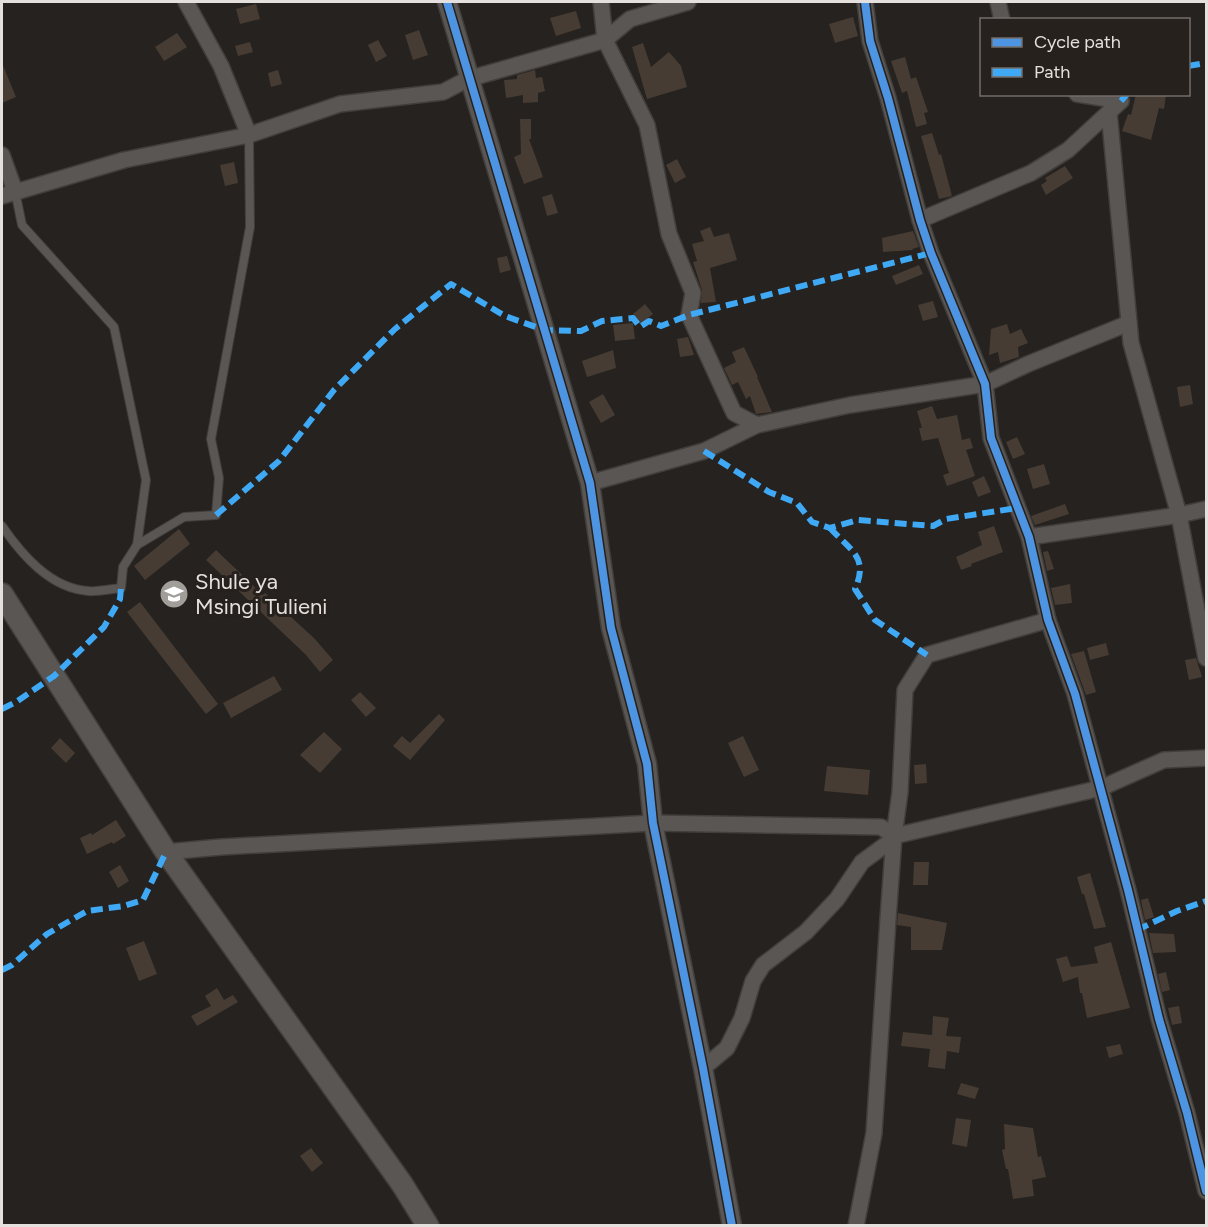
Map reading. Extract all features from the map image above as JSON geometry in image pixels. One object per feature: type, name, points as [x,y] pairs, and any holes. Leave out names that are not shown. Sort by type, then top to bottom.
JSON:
[{"type":"main road","points":[[2,594],[166,852],[402,1184],[428,1226]]},
{"type":"street","points":[[186,2],[221,66],[249,135]]},
{"type":"street","points":[[447,2],[468,79],[590,483],[611,628],[646,764],[653,823],[703,1068],[732,1226]]},
{"type":"street","points":[[601,2],[605,40],[647,125],[669,234],[693,293],[689,315],[734,413],[757,424]]},
{"type":"street","points":[[2,155],[8,194],[124,160],[249,135],[340,104],[442,92],[468,79],[605,40],[630,19],[688,2]]},
{"type":"street","points":[[865,2],[870,41],[888,98],[920,220],[931,253],[985,384],[991,438],[1029,537],[1048,620],[1075,694],[1206,1191]]},
{"type":"street","points":[[998,2],[1002,18]]},
{"type":"street","points":[[920,220],[1031,173],[1068,150],[1121,101],[1090,96]]},
{"type":"street","points":[[1108,112],[1131,343],[1179,515],[1206,658]]},
{"type":"street","points":[[590,483],[704,452],[757,424],[850,405],[985,384],[1129,323]]},
{"type":"street","points":[[1029,537],[1206,509]]},
{"type":"street","points":[[856,1226],[874,1133],[894,836],[900,792],[905,690],[927,655],[1048,620]]},
{"type":"street","points":[[703,1068],[727,1048],[742,1018],[753,981],[763,965],[806,932],[837,899],[862,862],[894,836],[1101,788],[1164,760],[1206,758]]},
{"type":"street","points":[[166,852],[653,823],[881,827],[894,836]]},
{"type":"lane","points":[[137,545],[184,517],[216,515],[219,478],[211,439],[250,227],[249,135]]},
{"type":"lane","points":[[2,526],[15,545],[42,572],[70,586],[89,591],[121,588],[123,567],[137,545],[146,480],[114,327],[22,225],[8,194]]},
{"type":"building","points":[[256,4],[260,19],[240,24],[236,9]]},
{"type":"building","points":[[576,11],[581,28],[556,36],[550,18]]},
{"type":"building","points":[[853,17],[858,36],[835,43],[829,24]]},
{"type":"building","points":[[419,30],[428,55],[413,60],[405,35]]},
{"type":"building","points":[[177,33],[187,47],[164,61],[155,47]]},
{"type":"building","points":[[378,40],[387,56],[376,62],[368,45]]},
{"type":"building","points":[[250,42],[253,52],[238,56],[235,46]]},
{"type":"building","points":[[643,43],[651,67],[669,52],[681,66],[687,87],[647,99],[632,47]]},
{"type":"building","points":[[905,57],[911,79],[916,77],[928,112],[924,113],[927,124],[916,127],[907,91],[902,93],[891,61]]},
{"type":"building","points":[[2,63],[16,97],[2,103]]},
{"type":"building","points":[[278,70],[282,84],[271,87],[268,73]]},
{"type":"building","points":[[535,70],[536,78],[542,77],[545,91],[538,93],[538,102],[523,103],[523,95],[506,98],[504,80],[517,79],[517,75]]},
{"type":"building","points":[[1136,96],[1166,96],[1164,109],[1159,108],[1151,140],[1122,131],[1128,114],[1131,115]]},
{"type":"building","points":[[520,119],[531,119],[531,139],[529,139],[543,177],[524,184],[514,157],[521,154]]},
{"type":"building","points":[[932,133],[939,155],[941,154],[952,196],[939,199],[921,136]]},
{"type":"building","points":[[677,159],[686,177],[675,183],[666,165]]},
{"type":"building","points":[[234,162],[238,183],[225,186],[220,165]]},
{"type":"building","points":[[1065,166],[1073,178],[1046,195],[1041,185],[1047,181],[1045,178]]},
{"type":"building","points":[[552,194],[558,213],[547,216],[542,197]]},
{"type":"building","points":[[710,227],[714,237],[729,233],[737,260],[710,268],[716,302],[701,303],[702,290],[693,262],[697,261],[692,244],[704,241],[700,231]]},
{"type":"building","points":[[913,231],[919,247],[913,250],[883,252],[882,238]]},
{"type":"building","points":[[507,256],[511,270],[500,273],[497,258]]},
{"type":"building","points":[[919,265],[923,274],[896,285],[892,276]]},
{"type":"building","points":[[933,301],[938,317],[923,321],[918,305]]},
{"type":"building","points":[[645,304],[653,314],[640,324],[633,314]]},
{"type":"building","points":[[633,323],[635,339],[615,341],[613,325]]},
{"type":"building","points":[[1007,324],[1010,334],[1021,329],[1028,343],[1018,347],[1019,357],[1000,363],[998,352],[989,355],[991,329]]},
{"type":"building","points":[[688,337],[694,355],[680,357],[677,339]]},
{"type":"building","points":[[744,347],[772,412],[756,414],[750,396],[746,399],[738,382],[732,385],[724,368],[736,362],[732,352]]},
{"type":"building","points":[[613,350],[616,368],[587,377],[582,361]]},
{"type":"building","points":[[1190,385],[1193,404],[1180,407],[1177,387]]},
{"type":"building","points":[[603,394],[615,415],[601,423],[589,402]]},
{"type":"building","points":[[932,406],[937,419],[957,415],[962,440],[970,438],[973,448],[966,450],[975,476],[947,486],[943,475],[949,473],[938,438],[922,441],[919,428],[922,428],[917,411]]},
{"type":"building","points":[[1017,437],[1025,454],[1013,459],[1006,442]]},
{"type":"building","points":[[1044,464],[1050,484],[1033,489],[1027,469]]},
{"type":"building","points":[[984,476],[991,492],[978,497],[972,482]]},
{"type":"building","points":[[1065,504],[1069,514],[1035,525],[1031,516]]},
{"type":"building","points":[[994,526],[1003,552],[961,570],[956,557],[982,545],[978,532]]},
{"type":"building","points":[[179,529],[190,544],[145,580],[134,566]]},
{"type":"building","points":[[216,550],[263,595],[265,593],[315,639],[333,660],[320,672],[306,655],[206,560]]},
{"type":"building","points":[[1048,551],[1054,569],[1047,571],[1043,552]]},
{"type":"building","points":[[1070,584],[1072,603],[1055,605],[1051,588]]},
{"type":"building","points":[[140,602],[218,704],[206,714],[127,612]]},
{"type":"building","points":[[1106,643],[1109,655],[1090,660],[1087,648]]},
{"type":"building","points":[[1084,651],[1096,692],[1086,695],[1071,654]]},
{"type":"building","points":[[1196,658],[1202,677],[1189,680],[1185,660]]},
{"type":"building","points":[[274,676],[282,690],[231,718],[223,703]]},
{"type":"building","points":[[360,692],[376,708],[366,717],[351,700]]},
{"type":"building","points":[[439,714],[445,720],[410,760],[393,746],[402,736],[410,743]]},
{"type":"building","points":[[324,732],[342,749],[320,773],[300,755]]},
{"type":"building","points":[[743,736],[759,770],[744,777],[728,743]]},
{"type":"building","points":[[60,738],[75,753],[66,763],[51,748]]},
{"type":"building","points":[[926,764],[927,783],[915,784],[914,765]]},
{"type":"building","points":[[827,766],[870,770],[868,795],[824,791]]},
{"type":"building","points":[[116,820],[126,836],[113,844],[112,842],[87,854],[80,838],[91,833],[92,835]]},
{"type":"building","points":[[914,862],[929,862],[928,885],[913,885]]},
{"type":"building","points":[[120,865],[129,881],[118,888],[109,872]]},
{"type":"building","points":[[1090,873],[1106,927],[1094,929],[1084,894],[1082,894],[1077,877]]},
{"type":"building","points":[[1148,898],[1154,917],[1145,920],[1141,900]]},
{"type":"building","points":[[898,913],[947,923],[942,950],[911,950],[911,927],[897,925]]},
{"type":"building","points":[[1149,933],[1174,934],[1176,952],[1153,953]]},
{"type":"building","points":[[144,941],[157,974],[139,981],[126,948]]},
{"type":"building","points":[[1111,942],[1130,1008],[1087,1018],[1078,977],[1063,982],[1056,959],[1067,956],[1071,967],[1098,963],[1094,947]]},
{"type":"building","points":[[1166,972],[1170,990],[1162,992],[1158,974]]},
{"type":"building","points":[[217,988],[224,1000],[233,995],[238,1002],[197,1026],[191,1016],[211,1006],[205,996]]},
{"type":"building","points":[[1179,1006],[1182,1023],[1172,1025],[1168,1008]]},
{"type":"building","points":[[933,1016],[949,1018],[946,1036],[961,1037],[959,1053],[947,1051],[945,1069],[928,1067],[930,1049],[901,1046],[903,1032],[932,1035]]},
{"type":"building","points":[[1120,1044],[1123,1054],[1109,1058],[1106,1047]]},
{"type":"building","points":[[961,1083],[979,1088],[975,1099],[957,1094]]},
{"type":"building","points":[[956,1118],[971,1120],[967,1147],[952,1144]]},
{"type":"building","points":[[1004,1124],[1033,1128],[1038,1157],[1041,1156],[1046,1177],[1032,1180],[1034,1196],[1013,1199],[1002,1150],[1005,1149]]},
{"type":"building","points":[[311,1148],[323,1163],[312,1172],[300,1156]]},
{"type":"marked path","points":[[1190,66],[1206,63]]},
{"type":"marked path","points":[[1121,101],[1125,96]]},
{"type":"marked path","points":[[216,515],[279,461],[334,390],[395,329],[451,284],[505,316],[544,330],[581,331],[602,321],[633,318],[640,327],[649,321],[661,326],[689,315],[931,253]]},
{"type":"marked path","points":[[704,451],[769,492],[797,503],[812,522],[830,528],[858,520],[933,526],[946,519],[1017,508]]},
{"type":"marked path","points":[[830,528],[856,555],[860,569],[855,589],[875,620],[927,655]]},
{"type":"marked path","points":[[2,709],[54,676],[104,627],[120,599],[121,588]]},
{"type":"marked path","points":[[2,970],[12,965],[47,934],[87,911],[124,906],[143,900],[166,852]]},
{"type":"marked path","points":[[1137,930],[1177,911],[1206,901]]},
{"type":"cycle path","points":[[447,2],[590,483],[611,628],[647,764],[653,823],[703,1068],[732,1226]]},
{"type":"cycle path","points":[[865,2],[870,41],[888,98],[920,220],[931,253],[985,384],[991,438],[1029,537],[1048,620],[1075,694],[1206,1191]]},
{"type":"place","name":"Shule ya Msingi Tulieni","points":[[174,594]]}]
